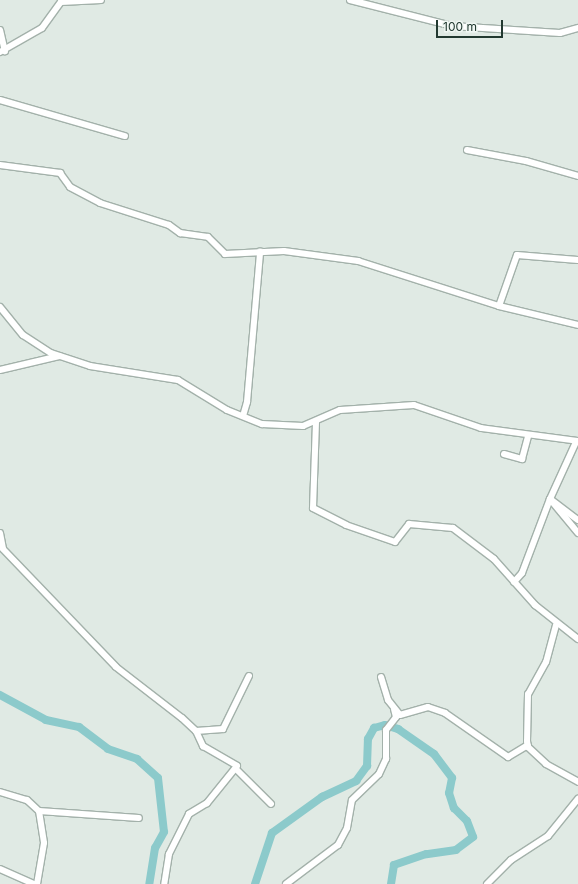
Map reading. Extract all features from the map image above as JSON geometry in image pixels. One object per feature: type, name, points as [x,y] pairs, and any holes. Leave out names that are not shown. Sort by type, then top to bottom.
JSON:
[{"type":"street","points":[[0,30],[3,52],[42,28],[61,2],[102,0]]},
{"type":"street","points":[[350,0],[452,26],[560,33],[578,28]]},
{"type":"street","points":[[0,100],[125,136]]},
{"type":"street","points":[[467,150],[526,161],[578,176]]},
{"type":"street","points":[[0,165],[60,172],[70,187],[100,203],[169,225],[180,233],[208,237],[225,254],[291,252],[358,261],[499,306],[578,325]]},
{"type":"street","points":[[243,416],[248,402],[260,252]]},
{"type":"street","points":[[499,306],[517,255],[578,260]]},
{"type":"street","points":[[0,307],[23,335],[59,356],[90,366],[178,380],[243,416],[287,428],[316,422],[340,410],[414,405],[482,428],[528,436],[577,442],[550,499],[522,572],[514,582]]},
{"type":"street","points":[[0,370],[59,356]]},
{"type":"street","points":[[316,422],[314,508],[346,525],[395,542],[409,524],[453,528],[494,559],[556,625],[578,640]]},
{"type":"street","points":[[504,454],[522,459],[528,436]]},
{"type":"street","points":[[550,499],[578,520]]},
{"type":"street","points":[[550,499],[578,533]]},
{"type":"street","points":[[0,533],[3,549],[116,666],[196,731],[203,746],[234,762],[237,770],[271,804]]},
{"type":"street","points":[[556,625],[546,662],[528,694],[528,745],[546,764],[578,782]]},
{"type":"street","points":[[196,731],[224,729],[249,676]]},
{"type":"street","points":[[286,884],[338,845],[347,828],[352,800],[379,774],[386,758],[386,730],[396,717],[381,677]]},
{"type":"street","points":[[394,709],[407,716],[428,707],[445,713],[508,757],[528,745]]},
{"type":"street","points":[[164,884],[169,854],[189,814],[207,803],[237,770]]},
{"type":"street","points":[[0,792],[27,800],[39,811],[139,818]]},
{"type":"street","points":[[487,884],[511,860],[548,836],[578,798]]},
{"type":"street","points":[[0,869],[36,884],[44,843],[39,811]]},
{"type":"waterway","points":[[0,695],[46,720],[79,727],[108,749],[137,759],[158,778],[164,832],[155,848],[149,884]]},
{"type":"waterway","points":[[255,884],[272,833],[322,797],[356,781],[367,766],[368,739],[374,728],[385,725],[398,729],[434,754],[452,778],[449,793],[454,808],[467,821],[473,837],[456,850],[426,854],[394,865],[391,884]]}]
